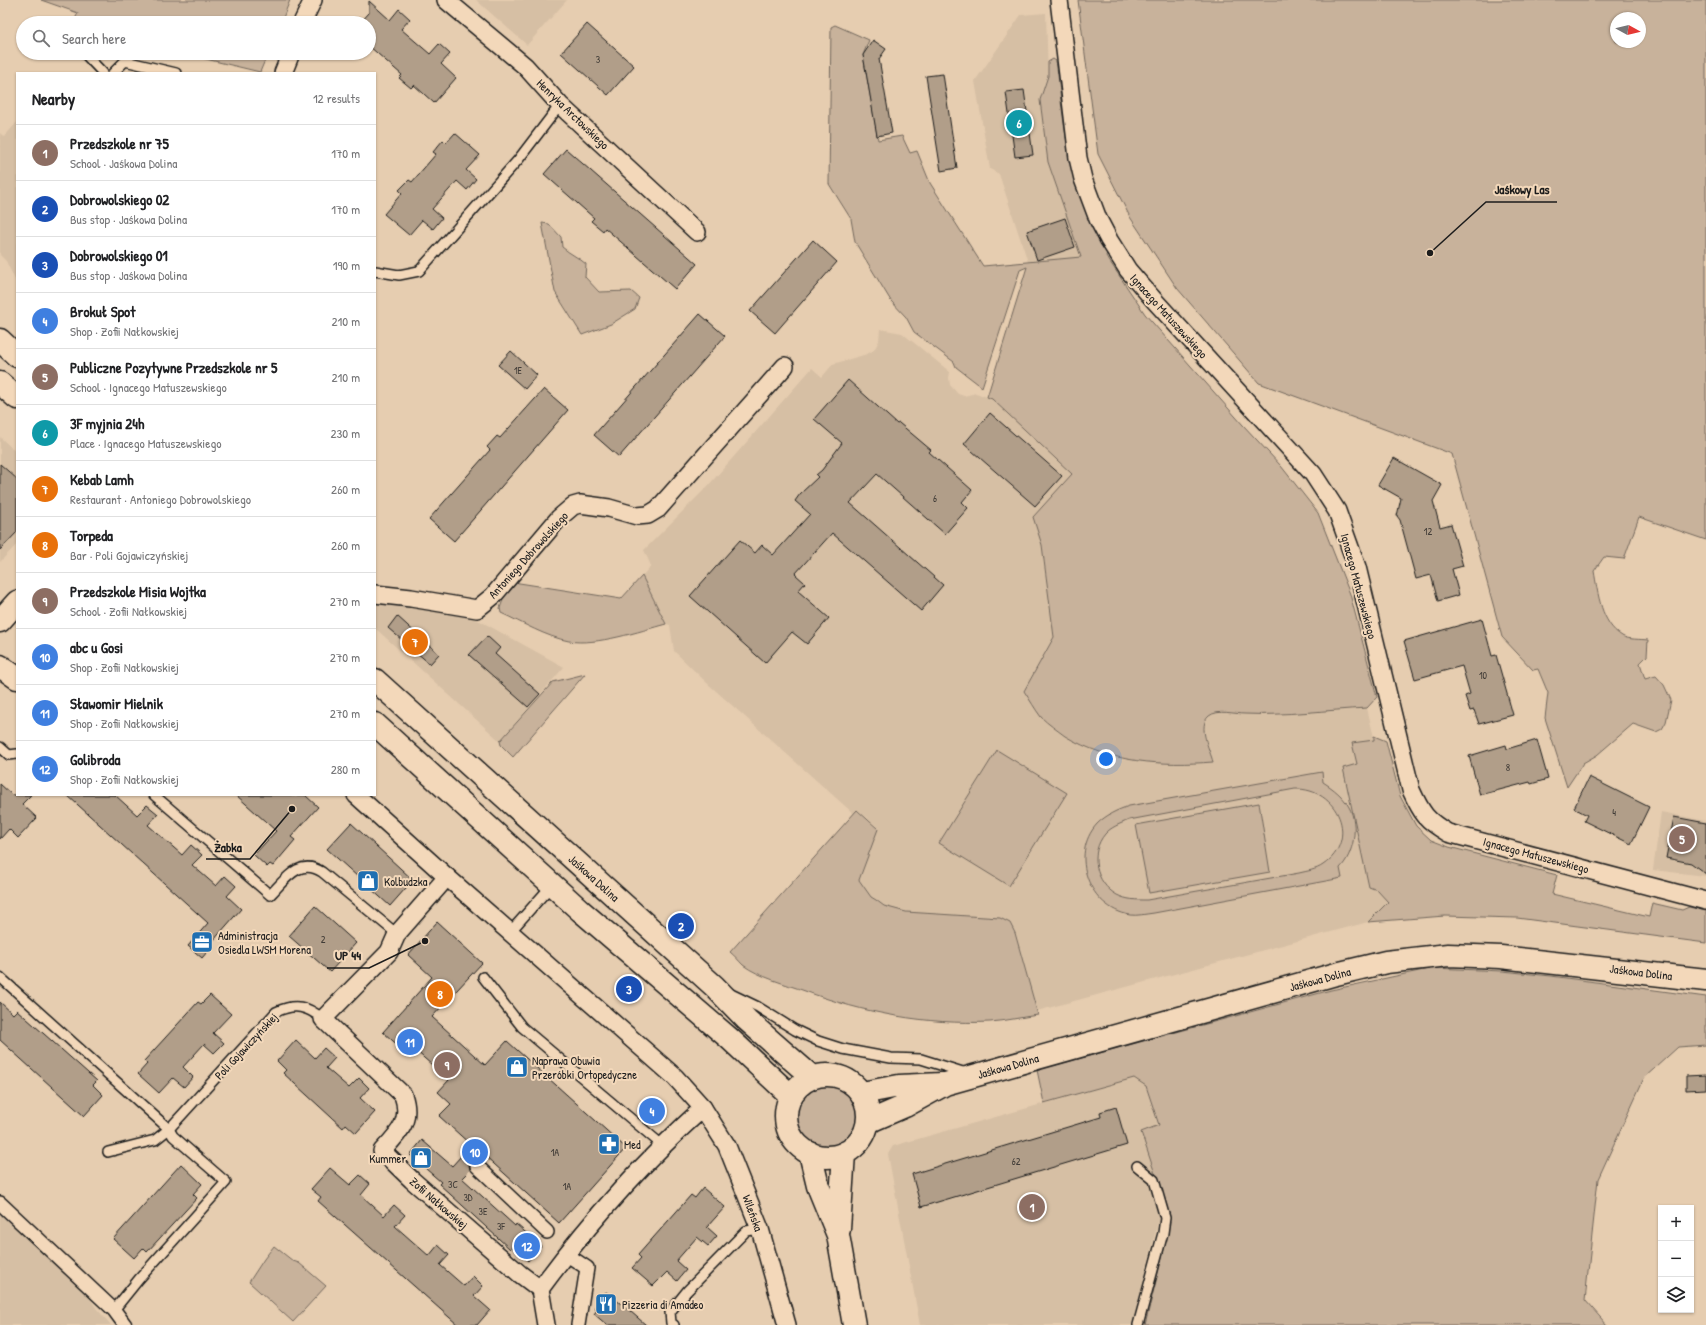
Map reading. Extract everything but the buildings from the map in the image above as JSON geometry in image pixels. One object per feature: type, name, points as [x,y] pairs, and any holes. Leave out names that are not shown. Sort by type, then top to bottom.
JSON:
[{"type":"street","points":[[305,16],[313,0]]},
{"type":"street","name":"Henryka Arctowskiego","points":[[446,0],[525,66],[560,105],[697,232]]},
{"type":"street","name":"Ignacego Matuszewskiego","points":[[1059,0],[1078,158],[1083,179],[1098,219],[1128,270],[1313,474],[1337,510],[1357,567],[1411,790],[1420,811],[1432,824],[1448,833],[1706,901]]},
{"type":"street","points":[[284,72],[289,60]]},
{"type":"street","points":[[0,340],[16,355]]},
{"type":"street","name":"Antoniego Dobrowolskiego","points":[[376,594],[411,598],[477,609],[493,596],[560,518],[573,506],[580,504],[609,508],[638,516],[648,515],[658,509],[785,366]]},
{"type":"street","points":[[0,383],[16,397]]},
{"type":"street","points":[[0,621],[16,603]]},
{"type":"street","points":[[0,666],[16,677]]},
{"type":"street","name":"Jaśkowa Dolina","points":[[376,681],[714,986],[746,1020],[812,1077]]},
{"type":"street","points":[[376,725],[552,885],[730,1039],[791,1096]]},
{"type":"street","points":[[357,796],[447,877],[675,1076],[703,1108],[662,1146],[566,1254],[540,1289],[546,1325]]},
{"type":"street","points":[[323,1018],[388,952],[397,934],[447,877]]},
{"type":"street","name":"Jaśkowa Dolina","points":[[862,1093],[899,1086],[945,1084],[1336,974],[1386,962],[1448,955],[1501,957],[1706,980]]},
{"type":"street","name":"Zofii Nałkowskiej","points":[[323,1018],[403,1095],[406,1104],[405,1121],[400,1132],[382,1151],[412,1180],[520,1274],[540,1289]]},
{"type":"street","points":[[826,1074],[839,1076],[852,1082],[862,1093],[868,1107],[868,1122],[865,1132],[860,1141],[844,1154],[833,1157],[810,1153],[800,1147],[793,1139],[788,1129],[786,1112],[791,1096],[800,1085],[812,1077],[826,1074]]},
{"type":"street","name":"Jaśkowa Dolina","points":[[868,1122],[905,1106],[945,1084]]},
{"type":"street","name":"Wileńska","points":[[703,1108],[727,1146],[760,1229],[787,1325]]},
{"type":"street","points":[[810,1153],[818,1186],[838,1235],[854,1325]]},
{"type":"street","points":[[838,1235],[844,1154]]},
{"type":"street","points":[[477,1166],[547,1232]]},
{"type":"street","points":[[0,1203],[114,1310],[125,1325]]},
{"type":"street","points":[[566,1254],[587,1268],[578,1325]]},
{"type":"lane","points":[[91,60],[103,72]]},
{"type":"lane","points":[[114,72],[125,61],[172,72]]},
{"type":"lane","points":[[376,271],[399,275],[419,271],[518,160],[560,105]]},
{"type":"lane","points":[[0,746],[9,755],[16,754]]},
{"type":"lane","points":[[157,796],[270,895],[289,875],[298,869],[313,867],[322,872],[397,934]]},
{"type":"lane","points":[[510,932],[552,885]]},
{"type":"lane","points":[[0,977],[168,1129],[173,1136],[226,1182],[139,1278],[114,1310]]},
{"type":"lane","points":[[483,977],[522,1027],[662,1146]]},
{"type":"lane","points":[[714,986],[758,1007],[795,1030],[818,1041],[843,1049],[891,1058],[921,1059],[975,1076]]},
{"type":"lane","name":"Poli Gojawiczyńskiej","points":[[108,1152],[155,1140],[168,1129],[276,1012],[288,1006],[303,1008],[315,1012],[323,1018]]},
{"type":"lane","points":[[1137,1166],[1154,1180],[1165,1218],[1163,1233],[1138,1325]]},
{"type":"lane","points":[[674,1325],[671,1323],[670,1312],[687,1291],[746,1232],[760,1229]]},
{"type":"shaded area","points":[[41,0],[290,0],[284,16],[76,16],[78,13]]},
{"type":"shaded area","points":[[476,0],[567,0],[527,45]]},
{"type":"shaded area","points":[[1078,0],[1706,0],[1706,540],[1639,517],[1624,559],[1604,557],[1594,571],[1599,598],[1609,624],[1622,636],[1631,639],[1648,640],[1647,656],[1640,663],[1645,679],[1656,676],[1664,685],[1671,700],[1666,722],[1662,729],[1656,732],[1633,724],[1597,755],[1583,763],[1567,787],[1545,718],[1548,693],[1538,669],[1533,670],[1502,637],[1452,454],[1259,383],[1177,288],[1130,217],[1098,154]]},
{"type":"shaded area","points":[[1046,13],[1048,76],[1040,100],[1048,162],[1081,258],[1028,262],[999,174],[990,169],[975,81],[1021,15]]},
{"type":"shaded area","points":[[835,25],[869,40],[863,55],[878,140],[902,136],[910,153],[917,151],[930,183],[983,266],[1081,257],[1048,162],[1040,100],[1048,76],[1048,62],[1053,59],[1056,61],[1061,102],[1073,170],[1083,204],[1107,253],[1106,256],[1145,314],[1281,466],[1318,513],[1350,594],[1377,697],[1367,708],[1276,714],[1221,712],[1213,714],[1206,720],[1204,732],[1213,762],[1194,763],[1156,763],[1137,761],[1100,752],[1065,736],[1041,717],[1024,691],[1054,637],[1042,545],[1033,517],[1072,474],[992,399],[987,397],[1027,267],[1020,270],[982,387],[956,367],[954,362],[914,332],[906,317],[891,301],[855,242],[851,219],[829,184],[831,27]]},
{"type":"shaded area","points":[[210,60],[265,60],[260,72]]},
{"type":"shaded area","points":[[16,123],[16,282],[6,261],[0,255],[0,133],[4,137]]},
{"type":"shaded area","points":[[542,223],[549,224],[561,237],[562,247],[586,264],[585,277],[599,292],[631,291],[639,298],[635,309],[611,324],[582,335],[555,292]]},
{"type":"shaded area","points":[[880,329],[902,333],[950,372],[950,385],[958,394],[964,396],[976,393],[992,399],[1087,479],[1042,545],[1054,637],[1024,691],[1041,717],[1055,729],[1075,742],[1097,752],[1122,759],[1157,763],[1185,764],[1213,762],[1204,732],[1205,723],[1209,716],[1218,711],[1274,715],[1367,708],[1380,763],[1403,887],[1368,922],[1037,1011],[1015,933],[1010,923],[1000,918],[906,912],[884,906],[871,897],[859,881],[877,827],[858,810],[854,814],[707,683],[674,651],[670,625],[666,624],[642,576],[651,566],[644,550],[707,487],[812,368],[822,377],[833,364],[867,354],[874,350],[879,341]]},
{"type":"shaded area","points":[[0,437],[16,452],[16,545],[0,562]]},
{"type":"shaded area","points":[[642,576],[666,624],[605,640],[580,642],[560,639],[501,613],[500,608],[503,600],[500,598],[513,582],[621,599]]},
{"type":"shaded area","points":[[385,602],[453,612],[480,621],[564,667],[500,741],[376,629],[376,603]]},
{"type":"shaded area","points":[[585,674],[513,757],[501,745],[500,741],[553,682]]},
{"type":"shaded area","points":[[1374,736],[1386,741],[1400,796],[1416,826],[1431,840],[1449,847],[1557,875],[1552,894],[1649,917],[1652,903],[1682,910],[1689,907],[1706,911],[1706,943],[1517,918],[1445,916],[1368,922],[1388,902],[1377,890],[1369,887],[1343,768],[1357,764],[1352,743],[1374,740]]},
{"type":"shaded area","points":[[997,750],[1067,793],[1009,886],[939,843]]},
{"type":"shaded area","points":[[1322,772],[1323,782],[1338,793],[1349,807],[1354,822],[1354,839],[1349,855],[1340,868],[1342,878],[1154,913],[1130,915],[1116,910],[1104,902],[1094,891],[1084,865],[1085,850],[1089,837],[1097,824],[1112,813],[1129,806]],"holes":[[[1295,789],[1310,791],[1323,797],[1333,806],[1339,817],[1342,830],[1340,842],[1334,855],[1323,865],[1317,868],[1299,873],[1147,900],[1128,899],[1117,895],[1110,890],[1099,875],[1096,858],[1100,842],[1110,829],[1129,820]]]},
{"type":"shaded area","points":[[1259,803],[1270,872],[1149,893],[1136,825]]},
{"type":"shaded area","points":[[857,810],[878,829],[859,880],[871,897],[884,906],[906,912],[1000,918],[1010,923],[1015,933],[1038,1015],[990,1022],[943,1022],[896,1016],[850,1006],[765,977],[743,965],[730,952]]},
{"type":"shaded area","points":[[1661,812],[1706,821],[1706,876],[1653,870]]},
{"type":"shaded area","points":[[1433,968],[1502,971],[1551,976],[1706,997],[1706,1045],[1678,1047],[1644,1078],[1598,1179],[1585,1300],[1607,1325],[1145,1325],[1168,1233],[1170,1218],[1141,1132],[1159,1125],[1146,1086],[1134,1078],[1044,1103],[1037,1070],[1331,990]]},
{"type":"shaded area","points":[[1134,1078],[1146,1086],[1159,1125],[1141,1132],[1170,1218],[1159,1218],[1133,1325],[920,1325],[888,1154],[893,1146]]},
{"type":"shaded area","points":[[827,1084],[839,1086],[849,1093],[856,1103],[858,1115],[856,1127],[849,1137],[839,1144],[827,1146],[815,1144],[805,1137],[798,1127],[796,1115],[798,1103],[805,1093],[815,1086]]},
{"type":"shaded area","points":[[0,1213],[90,1298],[96,1308],[111,1325],[0,1325]]},
{"type":"shaded area","points":[[274,1246],[293,1261],[299,1263],[326,1286],[293,1322],[249,1282]]},
{"type":"place","name":"3F myjnia 24h","points":[[1019,123]]},
{"type":"place","name":"Jaśkowy Las","points":[[1430,253]]},
{"type":"place","name":"Kebab Lamh","points":[[415,642]]},
{"type":"place","name":"Żabka","points":[[292,809]]},
{"type":"place","name":"Publiczne Pozytywne Przedszkole nr 5","points":[[1682,839]]},
{"type":"place","name":"Kolbudzka","points":[[368,881]]},
{"type":"place","name":"Dobrowolskiego 02","points":[[681,926]]},
{"type":"place","name":"UP 44","points":[[425,941]]},
{"type":"place","name":"Administracja Osiedla LWSM Morena","points":[[202,942]]},
{"type":"place","name":"Dobrowolskiego 01","points":[[629,989]]},
{"type":"place","name":"Torpeda","points":[[440,994]]},
{"type":"place","name":"Sławomir Mielnik","points":[[410,1042]]},
{"type":"place","name":"Przedszkole Misia Wojtka","points":[[447,1065]]},
{"type":"place","name":"Naprawa Obuwia Przeróbki Ortopedyczne","points":[[517,1067]]},
{"type":"place","name":"Brokuł Spot","points":[[652,1111]]},
{"type":"place","name":"Med","points":[[609,1144]]},
{"type":"place","name":"abc u Gosi","points":[[475,1152]]},
{"type":"place","name":"Kummer","points":[[421,1158]]},
{"type":"place","name":"Przedszkole nr 75","points":[[1032,1207]]},
{"type":"place","name":"Golibroda","points":[[527,1246]]},
{"type":"place","name":"Pizzeria di Amadeo","points":[[606,1304]]}]
